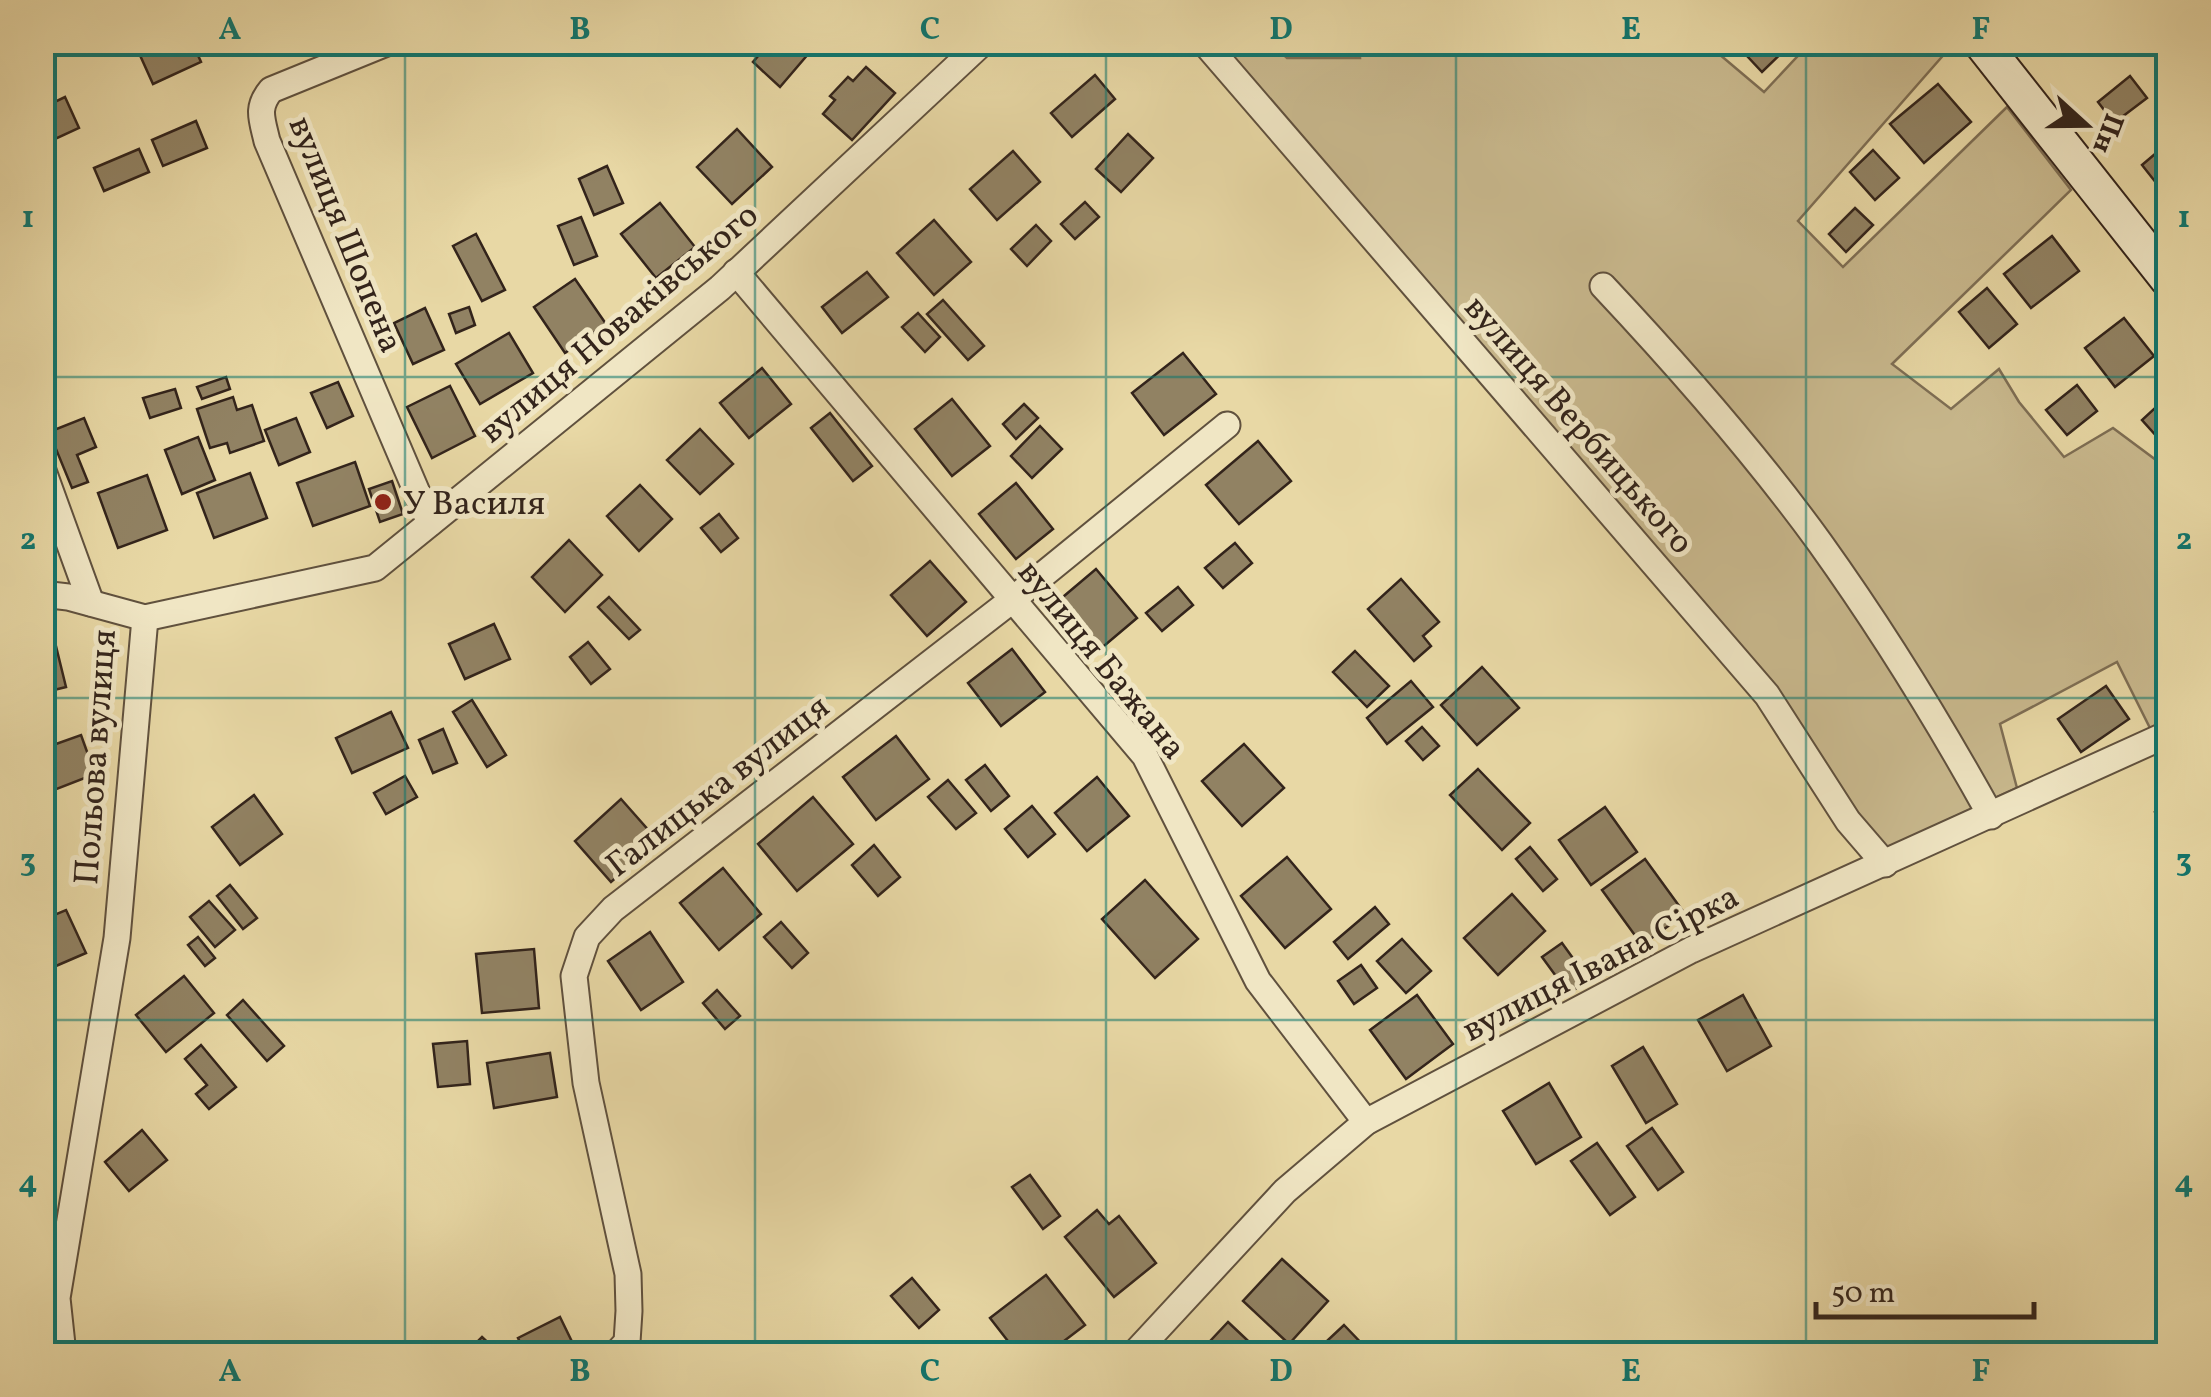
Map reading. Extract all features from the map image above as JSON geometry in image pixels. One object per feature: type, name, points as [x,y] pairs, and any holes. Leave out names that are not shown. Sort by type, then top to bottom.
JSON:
[{"type":"street","name":"вулиця Шопена","points":[[389,42],[271,90],[262,101],[261,116],[267,141],[430,523]]},
{"type":"street","name":"вулиця Новаківського","points":[[145,618],[375,568],[705,300],[983,42]]},
{"type":"street","name":"вулиця Вербицького","points":[[1204,42],[1768,695],[1848,820],[1885,864]]},
{"type":"street","points":[[1980,42],[2168,279]]},
{"type":"street","name":"вулиця Бажана","points":[[736,272],[1145,756],[1258,981],[1366,1122]]},
{"type":"street","points":[[1603,286],[1715,410],[1818,540],[1912,679],[1990,816]]},
{"type":"street","name":"Галицька вулиця","points":[[616,1354],[626,1342],[628,1274],[586,1083],[574,976],[587,938],[613,910],[1012,600],[1227,424]]},
{"type":"street","points":[[42,468],[91,603]]},
{"type":"street","name":"Польова вулиця","points":[[42,594],[145,618],[117,938],[57,1298],[63,1354]]},
{"type":"street","name":"вулиця Івана Сірка","points":[[1134,1354],[1286,1191],[1366,1122],[1691,950],[2168,734]]},
{"type":"shaded area","points":[[1359,42],[1706,43],[1764,92],[1810,43],[1954,43],[1798,221],[1843,267],[2007,107],[2071,190],[1892,364],[1951,409],[1999,369],[2019,402],[2064,457],[2113,428],[2168,469],[2168,719],[2150,728],[2117,662],[2000,724],[2017,788],[1885,849],[1197,43],[1271,43],[1287,58],[1360,58]]},
{"type":"building","points":[[134,42],[192,42],[201,62],[153,84]]},
{"type":"building","points":[[770,42],[811,42],[815,46],[780,87],[753,62]]},
{"type":"building","points":[[1734,42],[1793,42],[1762,72]]},
{"type":"building","points":[[866,67],[895,93],[852,140],[823,114],[835,100],[830,96],[848,77],[853,81]]},
{"type":"building","points":[[1095,75],[1115,99],[1072,137],[1051,113]]},
{"type":"building","points":[[2130,76],[2147,98],[2114,123],[2098,102]]},
{"type":"building","points":[[1938,84],[1971,122],[1924,163],[1890,124]]},
{"type":"building","points":[[65,97],[79,128],[42,145],[42,108]]},
{"type":"building","points":[[196,121],[207,148],[163,166],[152,140]]},
{"type":"building","points":[[737,129],[772,167],[732,204],[697,167]]},
{"type":"building","points":[[1128,134],[1153,158],[1121,192],[1096,169]]},
{"type":"building","points":[[2168,143],[2168,198],[2142,165]]},
{"type":"building","points":[[139,149],[149,172],[104,191],[94,168]]},
{"type":"building","points":[[1873,150],[1899,178],[1875,200],[1850,172]]},
{"type":"building","points":[[1013,151],[1040,182],[997,220],[970,189]]},
{"type":"building","points":[[607,166],[623,203],[594,215],[579,179]]},
{"type":"building","points":[[1085,202],[1099,217],[1075,239],[1061,224]]},
{"type":"building","points":[[660,203],[695,247],[656,278],[621,234]]},
{"type":"building","points":[[1855,208],[1873,225],[1846,252],[1829,234]]},
{"type":"building","points":[[581,217],[597,256],[574,265],[558,226]]},
{"type":"building","points":[[934,220],[971,262],[934,295],[897,253]]},
{"type":"building","points":[[1036,225],[1051,241],[1027,266],[1011,249]]},
{"type":"building","points":[[476,234],[505,290],[482,301],[453,246]]},
{"type":"building","points":[[2052,236],[2079,271],[2031,308],[2004,274]]},
{"type":"building","points":[[867,272],[888,297],[842,333],[822,307]]},
{"type":"building","points":[[575,279],[606,324],[565,353],[534,307]]},
{"type":"building","points":[[1987,288],[2017,324],[1989,348],[1959,312]]},
{"type":"building","points":[[943,300],[984,346],[968,360],[927,314]]},
{"type":"building","points":[[469,307],[475,325],[456,333],[449,314]]},
{"type":"building","points":[[425,308],[444,350],[413,364],[394,323]]},
{"type":"building","points":[[918,313],[940,337],[925,352],[902,327]]},
{"type":"building","points":[[2124,318],[2154,356],[2115,387],[2085,348]]},
{"type":"building","points":[[509,333],[533,373],[480,404],[456,364]]},
{"type":"building","points":[[1183,353],[1216,394],[1164,435],[1132,393]]},
{"type":"building","points":[[762,368],[791,404],[749,438],[720,403]]},
{"type":"building","points":[[226,377],[230,389],[202,399],[197,387]]},
{"type":"building","points":[[338,382],[353,416],[327,428],[311,393]]},
{"type":"building","points":[[2077,385],[2097,411],[2067,435],[2046,410]]},
{"type":"building","points":[[450,386],[475,436],[432,458],[407,407]]},
{"type":"building","points":[[175,389],[181,408],[150,418],[143,398]]},
{"type":"building","points":[[2168,396],[2168,449],[2142,420]]},
{"type":"building","points":[[233,397],[237,410],[252,405],[264,441],[230,453],[227,443],[210,448],[197,409]]},
{"type":"building","points":[[952,399],[990,446],[952,476],[915,429]]},
{"type":"building","points":[[1024,404],[1038,418],[1016,439],[1003,424]]},
{"type":"building","points":[[830,413],[872,466],[853,481],[811,428]]},
{"type":"building","points":[[84,418],[96,447],[77,455],[88,482],[72,488],[49,432]]},
{"type":"building","points":[[296,418],[310,452],[279,465],[265,430]]},
{"type":"building","points":[[1040,426],[1062,449],[1032,478],[1011,456]]},
{"type":"building","points":[[700,429],[733,464],[700,494],[667,460]]},
{"type":"building","points":[[198,437],[215,480],[182,494],[165,450]]},
{"type":"building","points":[[1258,441],[1291,481],[1239,524],[1206,485]]},
{"type":"building","points":[[355,462],[370,506],[313,526],[297,483]]},
{"type":"building","points":[[250,473],[267,518],[214,538],[197,493]]},
{"type":"building","points":[[147,475],[167,530],[118,548],[98,493]]},
{"type":"building","points":[[392,481],[403,514],[380,522],[369,489]]},
{"type":"building","points":[[1016,483],[1053,529],[1016,559],[979,514]]},
{"type":"building","points":[[640,485],[672,519],[639,551],[607,516]]},
{"type":"building","points":[[719,514],[738,538],[721,552],[701,528]]},
{"type":"building","points":[[569,540],[602,575],[565,612],[532,577]]},
{"type":"building","points":[[1235,543],[1252,563],[1223,588],[1205,568]]},
{"type":"building","points":[[930,561],[966,602],[927,636],[891,595]]},
{"type":"building","points":[[1096,569],[1137,618],[1098,651],[1057,602]]},
{"type":"building","points":[[1401,579],[1439,622],[1423,636],[1431,646],[1414,661],[1368,609]]},
{"type":"building","points":[[1178,587],[1193,605],[1162,631],[1146,613]]},
{"type":"building","points":[[609,597],[640,630],[629,639],[598,607]]},
{"type":"building","points":[[494,624],[510,659],[465,679],[449,644]]},
{"type":"building","points":[[54,638],[66,687],[42,693],[42,641]]},
{"type":"building","points":[[588,642],[610,669],[591,684],[570,657]]},
{"type":"building","points":[[1012,649],[1045,692],[1001,726],[968,683]]},
{"type":"building","points":[[1355,651],[1389,686],[1367,707],[1333,672]]},
{"type":"building","points":[[1482,667],[1519,708],[1477,745],[1441,705]]},
{"type":"building","points":[[1411,681],[1433,707],[1387,744],[1367,718]]},
{"type":"building","points":[[2106,686],[2129,719],[2081,752],[2058,719]]},
{"type":"building","points":[[472,700],[506,755],[487,767],[453,712]]},
{"type":"building","points":[[391,712],[408,748],[352,773],[336,738]]},
{"type":"building","points":[[1422,727],[1439,746],[1423,760],[1406,741]]},
{"type":"building","points":[[443,729],[457,763],[433,773],[419,740]]},
{"type":"building","points":[[81,735],[95,774],[49,792],[42,775],[42,749]]},
{"type":"building","points":[[896,736],[929,779],[876,820],[843,777]]},
{"type":"building","points":[[1244,744],[1284,788],[1242,826],[1202,781]]},
{"type":"building","points":[[985,765],[1009,796],[991,811],[966,780]]},
{"type":"building","points":[[1478,769],[1530,823],[1502,850],[1450,795]]},
{"type":"building","points":[[405,776],[417,797],[386,814],[374,793]]},
{"type":"building","points":[[1097,777],[1129,816],[1087,851],[1055,813]]},
{"type":"building","points":[[948,780],[976,813],[956,829],[928,797]]},
{"type":"building","points":[[254,795],[282,834],[240,865],[212,827]]},
{"type":"building","points":[[813,797],[853,844],[797,891],[758,844]]},
{"type":"building","points":[[621,799],[658,841],[611,882],[575,841]]},
{"type":"building","points":[[1032,806],[1055,834],[1028,857],[1005,829]]},
{"type":"building","points":[[2168,806],[2168,842],[2155,812]]},
{"type":"building","points":[[1605,807],[1637,852],[1591,885],[1559,840]]},
{"type":"building","points":[[874,845],[900,877],[878,896],[852,865]]},
{"type":"building","points":[[1530,847],[1557,879],[1543,891],[1516,859]]},
{"type":"building","points":[[1287,857],[1331,909],[1285,948],[1241,896]]},
{"type":"building","points":[[1645,859],[1685,914],[1642,945],[1602,890]]},
{"type":"building","points":[[723,868],[761,914],[719,950],[680,903]]},
{"type":"building","points":[[1145,880],[1198,939],[1155,978],[1102,919]]},
{"type":"building","points":[[230,885],[257,918],[243,929],[217,896]]},
{"type":"building","points":[[1512,894],[1545,931],[1498,975],[1464,938]]},
{"type":"building","points":[[209,901],[235,930],[215,947],[190,917]]},
{"type":"building","points":[[1375,907],[1389,924],[1348,959],[1334,942]]},
{"type":"building","points":[[66,910],[86,953],[42,972],[42,920]]},
{"type":"building","points":[[781,922],[808,953],[792,968],[764,937]]},
{"type":"building","points":[[650,932],[683,982],[641,1010],[608,961]]},
{"type":"building","points":[[198,937],[215,958],[205,966],[188,945]]},
{"type":"building","points":[[1402,939],[1431,971],[1406,993],[1377,961]]},
{"type":"building","points":[[1562,943],[1588,979],[1569,994],[1542,957]]},
{"type":"building","points":[[534,949],[539,1008],[482,1013],[476,954]]},
{"type":"building","points":[[1361,965],[1377,988],[1354,1004],[1338,981]]},
{"type":"building","points":[[184,976],[214,1013],[166,1052],[136,1015]]},
{"type":"building","points":[[717,990],[740,1016],[725,1029],[703,1003]]},
{"type":"building","points":[[1417,995],[1453,1044],[1406,1079],[1370,1030]]},
{"type":"building","points":[[1743,995],[1771,1046],[1727,1071],[1698,1020]]},
{"type":"building","points":[[243,1000],[284,1046],[267,1061],[227,1015]]},
{"type":"building","points":[[467,1041],[470,1084],[438,1087],[433,1044]]},
{"type":"building","points":[[201,1045],[236,1087],[209,1109],[196,1094],[207,1085],[185,1059]]},
{"type":"building","points":[[1643,1047],[1677,1104],[1646,1123],[1612,1066]]},
{"type":"building","points":[[550,1053],[557,1097],[494,1108],[487,1063]]},
{"type":"building","points":[[1549,1083],[1581,1137],[1536,1164],[1503,1111]]},
{"type":"building","points":[[1652,1128],[1683,1172],[1658,1190],[1627,1146]]},
{"type":"building","points":[[142,1130],[167,1160],[129,1191],[105,1162]]},
{"type":"building","points":[[1597,1143],[1635,1197],[1610,1215],[1571,1161]]},
{"type":"building","points":[[1030,1175],[1060,1216],[1043,1229],[1012,1187]]},
{"type":"building","points":[[1097,1210],[1109,1224],[1119,1216],[1156,1263],[1114,1297],[1065,1237]]},
{"type":"building","points":[[1282,1259],[1328,1301],[1289,1344],[1243,1301]]},
{"type":"building","points":[[1046,1275],[1085,1325],[1047,1354],[1018,1354],[990,1318]]},
{"type":"building","points":[[912,1278],[939,1310],[919,1328],[891,1296]]},
{"type":"building","points":[[560,1317],[578,1354],[526,1354],[518,1338]]},
{"type":"building","points":[[1228,1322],[1262,1354],[1198,1354]]},
{"type":"building","points":[[1344,1325],[1364,1346],[1355,1354],[1313,1354]]},
{"type":"building","points":[[482,1337],[500,1354],[465,1354]]},
{"type":"place","name":"У Василя","points":[[383,502]]}]
